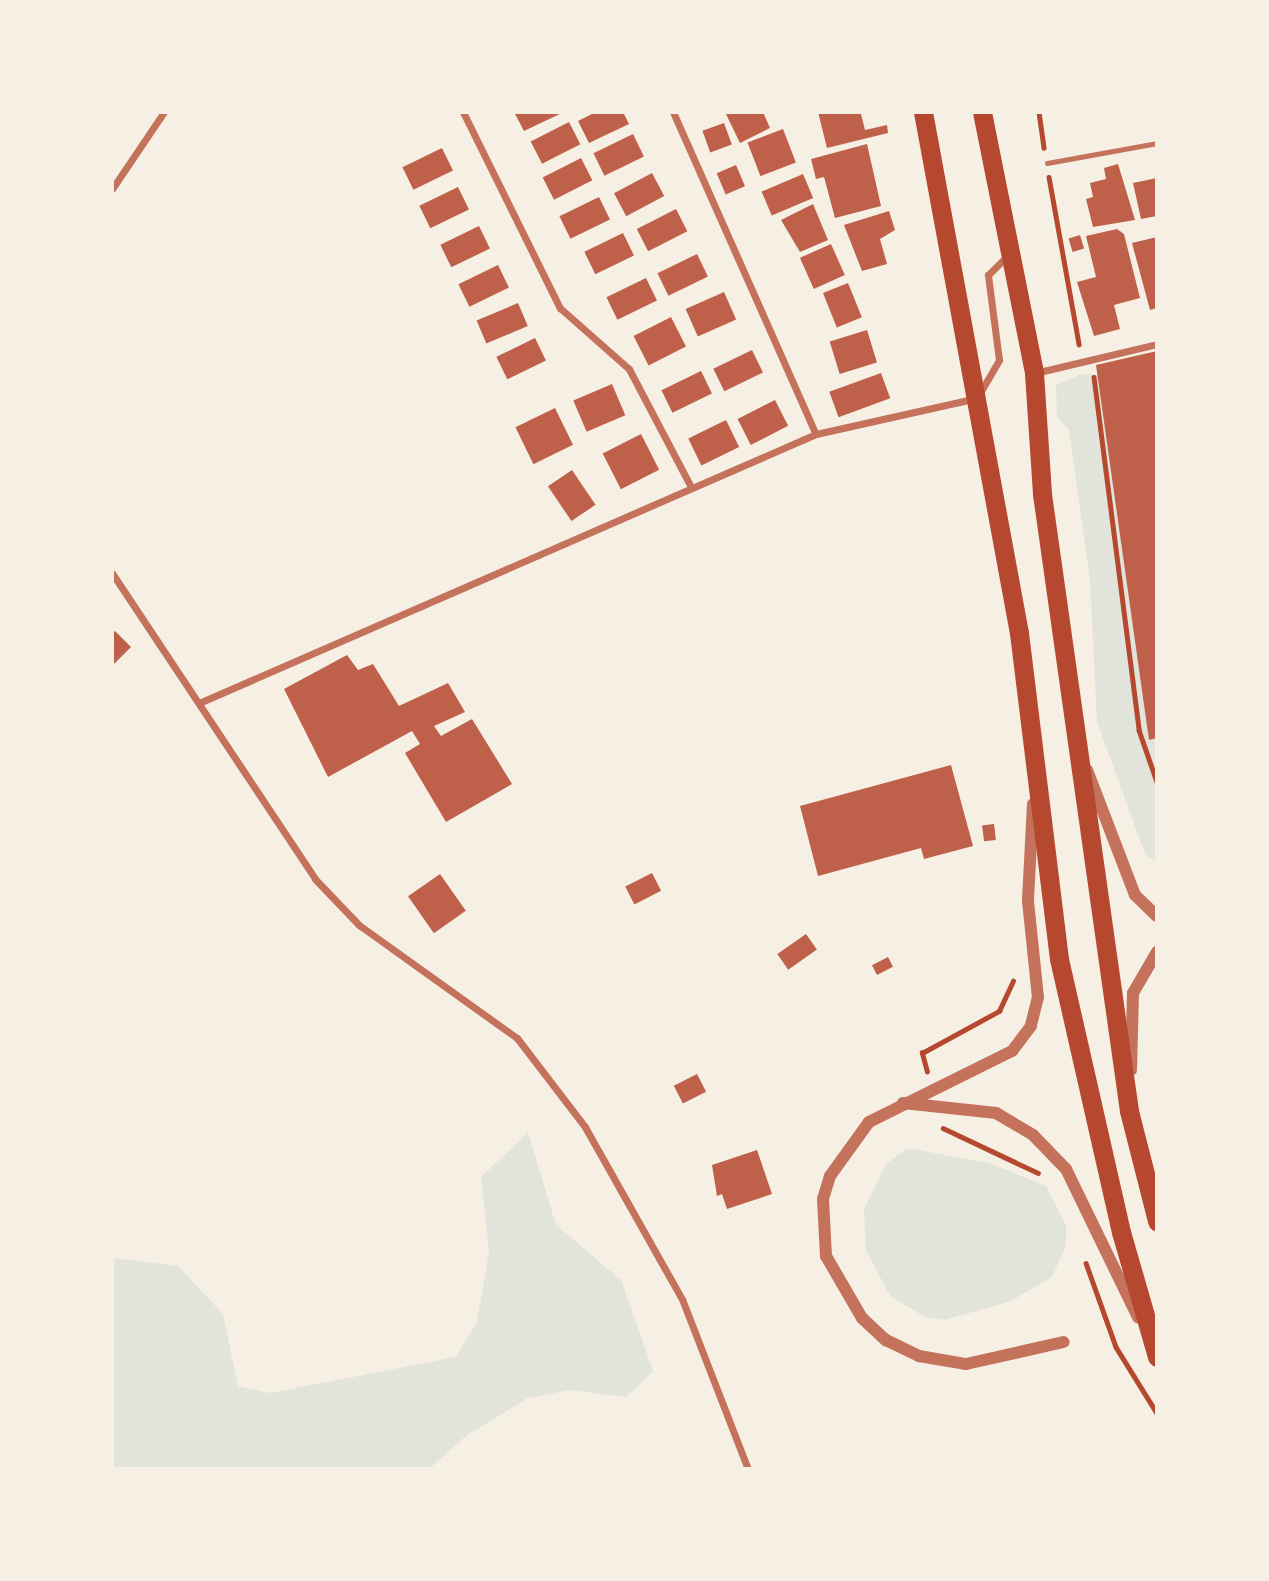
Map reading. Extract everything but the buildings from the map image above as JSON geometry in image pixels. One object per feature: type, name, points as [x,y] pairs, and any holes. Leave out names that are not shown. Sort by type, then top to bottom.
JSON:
[{"type":"highway","points":[[923,112],[1019,633],[1034,783],[1085,1083],[1155,1351]]},
{"type":"highway","points":[[982,112],[1013,252],[1034,373],[1042,494],[1129,1111],[1157,1221]]},
{"type":"street","points":[[112,189],[164,112]]},
{"type":"street","points":[[463,112],[560,309],[629,369],[690,485]]},
{"type":"street","points":[[673,112],[816,434]]},
{"type":"street","points":[[199,703],[690,485],[816,434],[977,398],[999,360],[988,275],[1013,252]]},
{"type":"street","points":[[1034,373],[1091,362],[1157,344]]},
{"type":"street","points":[[112,573],[315,879],[359,925],[517,1038],[585,1127],[681,1299],[748,1469]]},
{"type":"street","points":[[1079,746],[1125,873],[1157,916]]},
{"type":"street","points":[[1034,783],[1028,901],[1038,997],[1031,1026],[1012,1051],[902,1103],[869,1122],[830,1176],[823,1199],[826,1256],[839,1287],[886,1340],[919,1356],[966,1364],[1064,1342]]},
{"type":"street","points":[[1129,1111],[1133,993],[1157,952]]},
{"type":"street","points":[[902,1103],[996,1113],[1034,1135],[1066,1169],[1155,1351]]},
{"type":"lane","points":[[1046,163],[1157,143]]},
{"type":"path","points":[[1039,112],[1071,321],[1091,362],[1139,730],[1157,782]]},
{"type":"path","points":[[922,1054],[999,1011]]},
{"type":"path","points":[[944,1131],[1047,1179]]},
{"type":"path","points":[[1084,1257],[1116,1347],[1157,1413]]},
{"type":"shaded area","points":[[1157,357],[1157,862],[1145,854],[1097,722],[1090,580],[1069,430],[1057,416],[1056,385],[1081,374],[1120,375]]},
{"type":"shaded area","points":[[528,1133],[556,1225],[621,1280],[653,1371],[626,1397],[569,1390],[528,1398],[467,1435],[429,1469],[112,1469],[112,1258],[178,1266],[223,1314],[238,1386],[270,1393],[456,1357],[477,1322],[489,1251],[481,1177]]},
{"type":"shaded area","points":[[907,1148],[989,1163],[1046,1186],[1066,1225],[1066,1245],[1052,1277],[1009,1302],[944,1320],[925,1317],[890,1296],[866,1250],[864,1209],[886,1164]]}]
